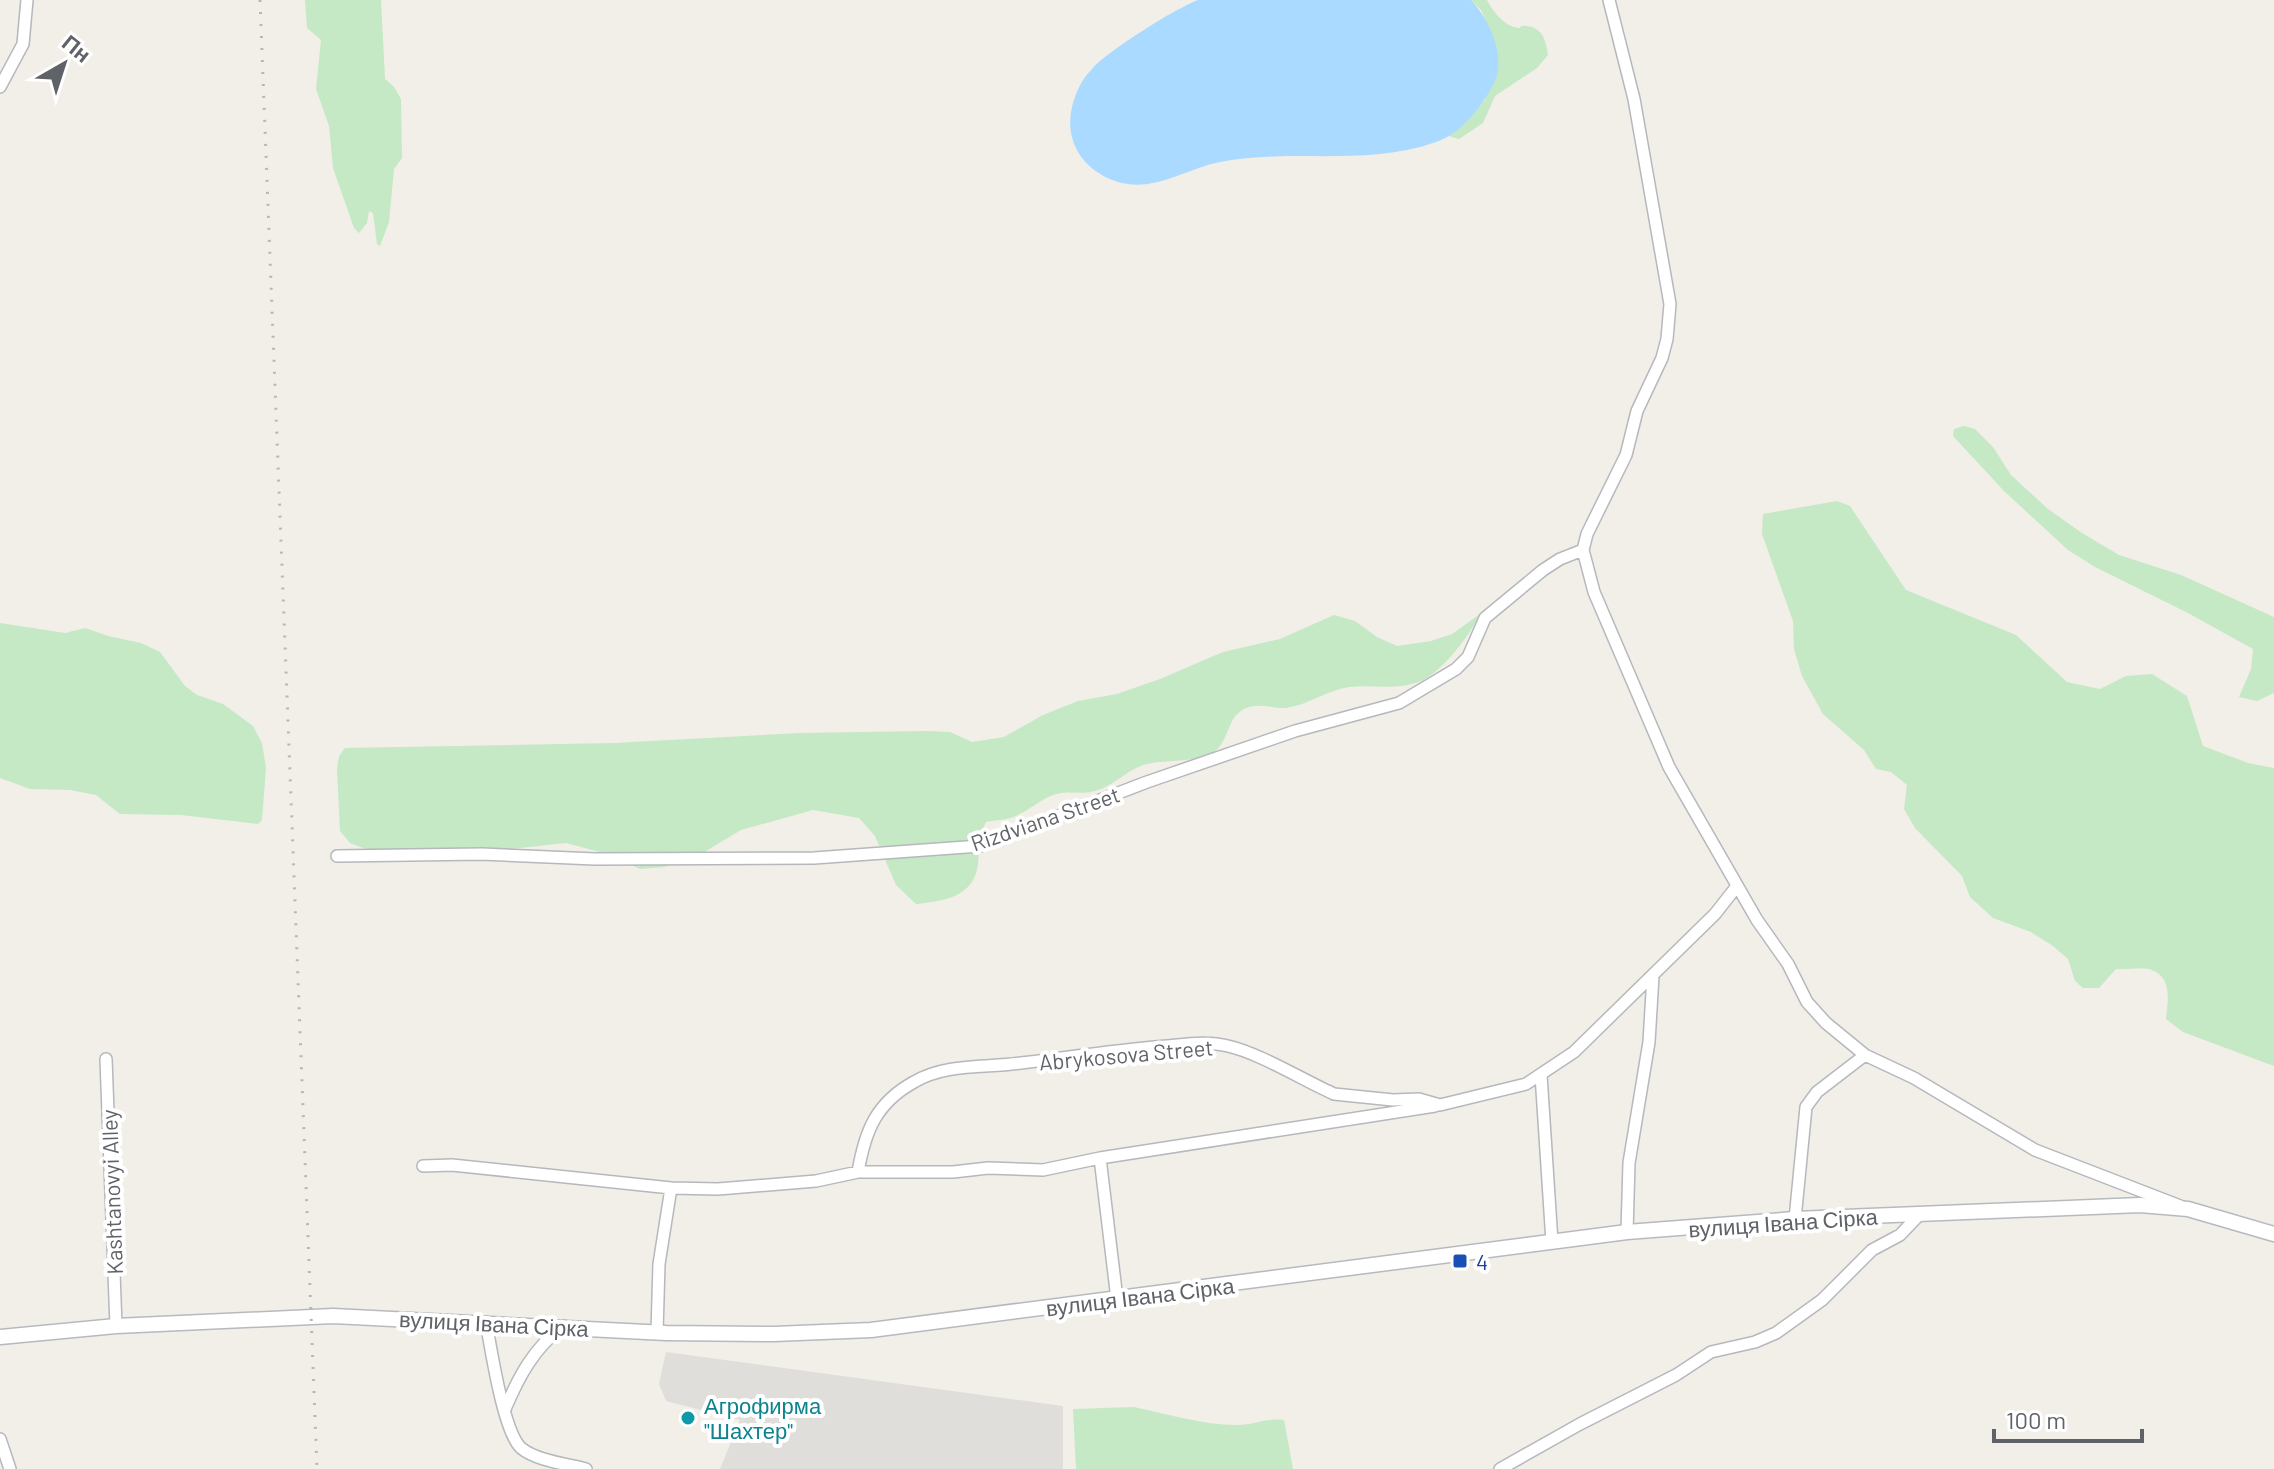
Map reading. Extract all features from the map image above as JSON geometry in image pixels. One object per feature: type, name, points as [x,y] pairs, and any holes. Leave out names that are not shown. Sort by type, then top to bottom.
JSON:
[{"type":"street","points":[[0,87],[23,44],[27,0]]},
{"type":"street","points":[[1609,0],[1634,99],[1670,304],[1662,358],[1637,411],[1626,455],[1587,534],[1583,550],[1594,592],[1669,767],[1737,886],[1788,964],[1807,1002],[1826,1023],[1865,1055],[1914,1078],[2035,1150],[2188,1209]]},
{"type":"street","name":"Rizdviana Street","points":[[337,856],[482,854],[595,859],[814,858],[980,846],[1147,782],[1295,731],[1399,703],[1456,669],[1468,657],[1485,618],[1543,570],[1583,550]]},
{"type":"street","name":"Abrykosova Street","points":[[423,1166],[452,1165],[671,1188],[718,1189],[779,1185],[858,1172],[953,1172],[988,1168],[1043,1170],[1100,1158],[1440,1105],[1526,1084],[1574,1052],[1715,914],[1737,886]]},
{"type":"street","points":[[1627,1232],[1628,1177],[1649,1042],[1653,976]]},
{"type":"street","name":"Abrykosova Street","points":[[858,1172],[862,1146],[879,1111],[900,1091],[928,1075],[952,1069],[1017,1064],[1113,1050],[1208,1043],[1230,1046],[1334,1094],[1393,1100],[1419,1099],[1440,1105]]},
{"type":"street","points":[[1795,1219],[1806,1107],[1817,1092],[1865,1055]]},
{"type":"street","name":"Kashtanovyi Alley","points":[[106,1059],[116,1326]]},
{"type":"street","points":[[1541,1075],[1552,1242]]},
{"type":"street","points":[[1100,1158],[1117,1299]]},
{"type":"street","points":[[657,1332],[659,1264],[671,1188]]},
{"type":"street","name":"вулиця Івана Сірка","points":[[0,1337],[116,1326],[333,1316],[657,1332],[774,1334],[871,1330],[1627,1232],[1795,1219],[2140,1205],[2188,1209],[2274,1234]]},
{"type":"street","points":[[1500,1469],[1593,1416],[1676,1375],[1711,1352],[1755,1342],[1776,1333],[1822,1300],[1872,1250],[1900,1235],[1920,1214]]},
{"type":"street","points":[[486,1322],[512,1434],[522,1448],[544,1458],[586,1469]]},
{"type":"street","points":[[505,1410],[539,1347],[563,1326]]},
{"type":"street","points":[[0,1439],[10,1469]]},
{"type":"shaded area","points":[[666,1352],[1063,1406],[1063,1469],[720,1469],[740,1420],[666,1401],[659,1384]]},
{"type":"green space","points":[[305,0],[381,0],[385,79],[401,99],[402,158],[394,169],[389,222],[380,246],[377,244],[373,213],[369,211],[367,223],[359,233],[354,228],[333,168],[329,126],[316,89],[321,40],[307,28]]},
{"type":"green space","points":[[1471,0],[1487,0],[1498,16],[1510,25],[1537,29],[1545,40],[1548,55],[1537,68],[1495,96],[1483,123],[1459,139],[1449,136],[1485,100],[1489,29],[1481,10]]},
{"type":"green space","points":[[1964,426],[1975,429],[1993,447],[2011,475],[2048,509],[2082,533],[2119,555],[2181,575],[2274,617],[2274,693],[2257,701],[2239,697],[2251,669],[2253,649],[2068,550],[2004,491],[1953,436],[1954,429]]},
{"type":"green space","points":[[1837,501],[1850,506],[1906,590],[2016,635],[2067,682],[2100,689],[2126,676],[2152,674],[2187,696],[2203,746],[2248,763],[2274,768],[2274,1066],[2183,1032],[2166,1019],[2167,990],[2157,972],[2145,968],[2116,969],[2099,988],[2083,988],[2075,981],[2068,959],[2053,946],[2031,932],[1993,918],[1970,897],[1962,876],[1915,828],[1904,809],[1907,785],[1891,772],[1876,769],[1864,750],[1823,714],[1802,676],[1794,649],[1793,621],[1762,534],[1763,514]]},
{"type":"green space","points":[[1480,614],[1455,652],[1421,681],[1394,687],[1349,687],[1286,708],[1250,707],[1234,717],[1214,752],[1190,759],[1143,765],[1101,789],[1053,795],[1016,816],[986,822],[979,839],[978,864],[970,884],[955,896],[936,901],[916,904],[896,885],[875,836],[859,818],[813,810],[741,830],[696,857],[664,867],[640,869],[611,855],[566,843],[501,850],[368,850],[350,843],[340,831],[337,769],[339,756],[345,748],[614,743],[799,733],[927,731],[950,732],[972,742],[1004,737],[1043,715],[1078,701],[1117,694],[1223,652],[1280,639],[1334,615],[1355,621],[1377,637],[1397,646],[1452,634]]},
{"type":"green space","points":[[0,623],[65,633],[85,628],[141,643],[160,652],[185,686],[197,695],[223,704],[253,726],[262,743],[266,768],[262,820],[258,824],[181,815],[120,814],[96,795],[70,790],[30,789],[0,778]]},
{"type":"green space","points":[[1134,1407],[1227,1425],[1284,1420],[1293,1469],[1076,1469],[1073,1409]]},
{"type":"water","points":[[1198,0],[1471,0],[1484,17],[1494,39],[1497,73],[1484,100],[1462,126],[1436,142],[1410,149],[1356,156],[1247,158],[1207,165],[1155,183],[1129,184],[1102,175],[1083,159],[1072,138],[1071,113],[1081,83],[1100,61],[1126,42]]},
{"type":"railway","points":[[260,0],[317,1469]]},
{"type":"place","name":"4","points":[[1460,1261]]},
{"type":"place","name":"Агрофирма \"Шахтер\"","points":[[688,1418]]}]
